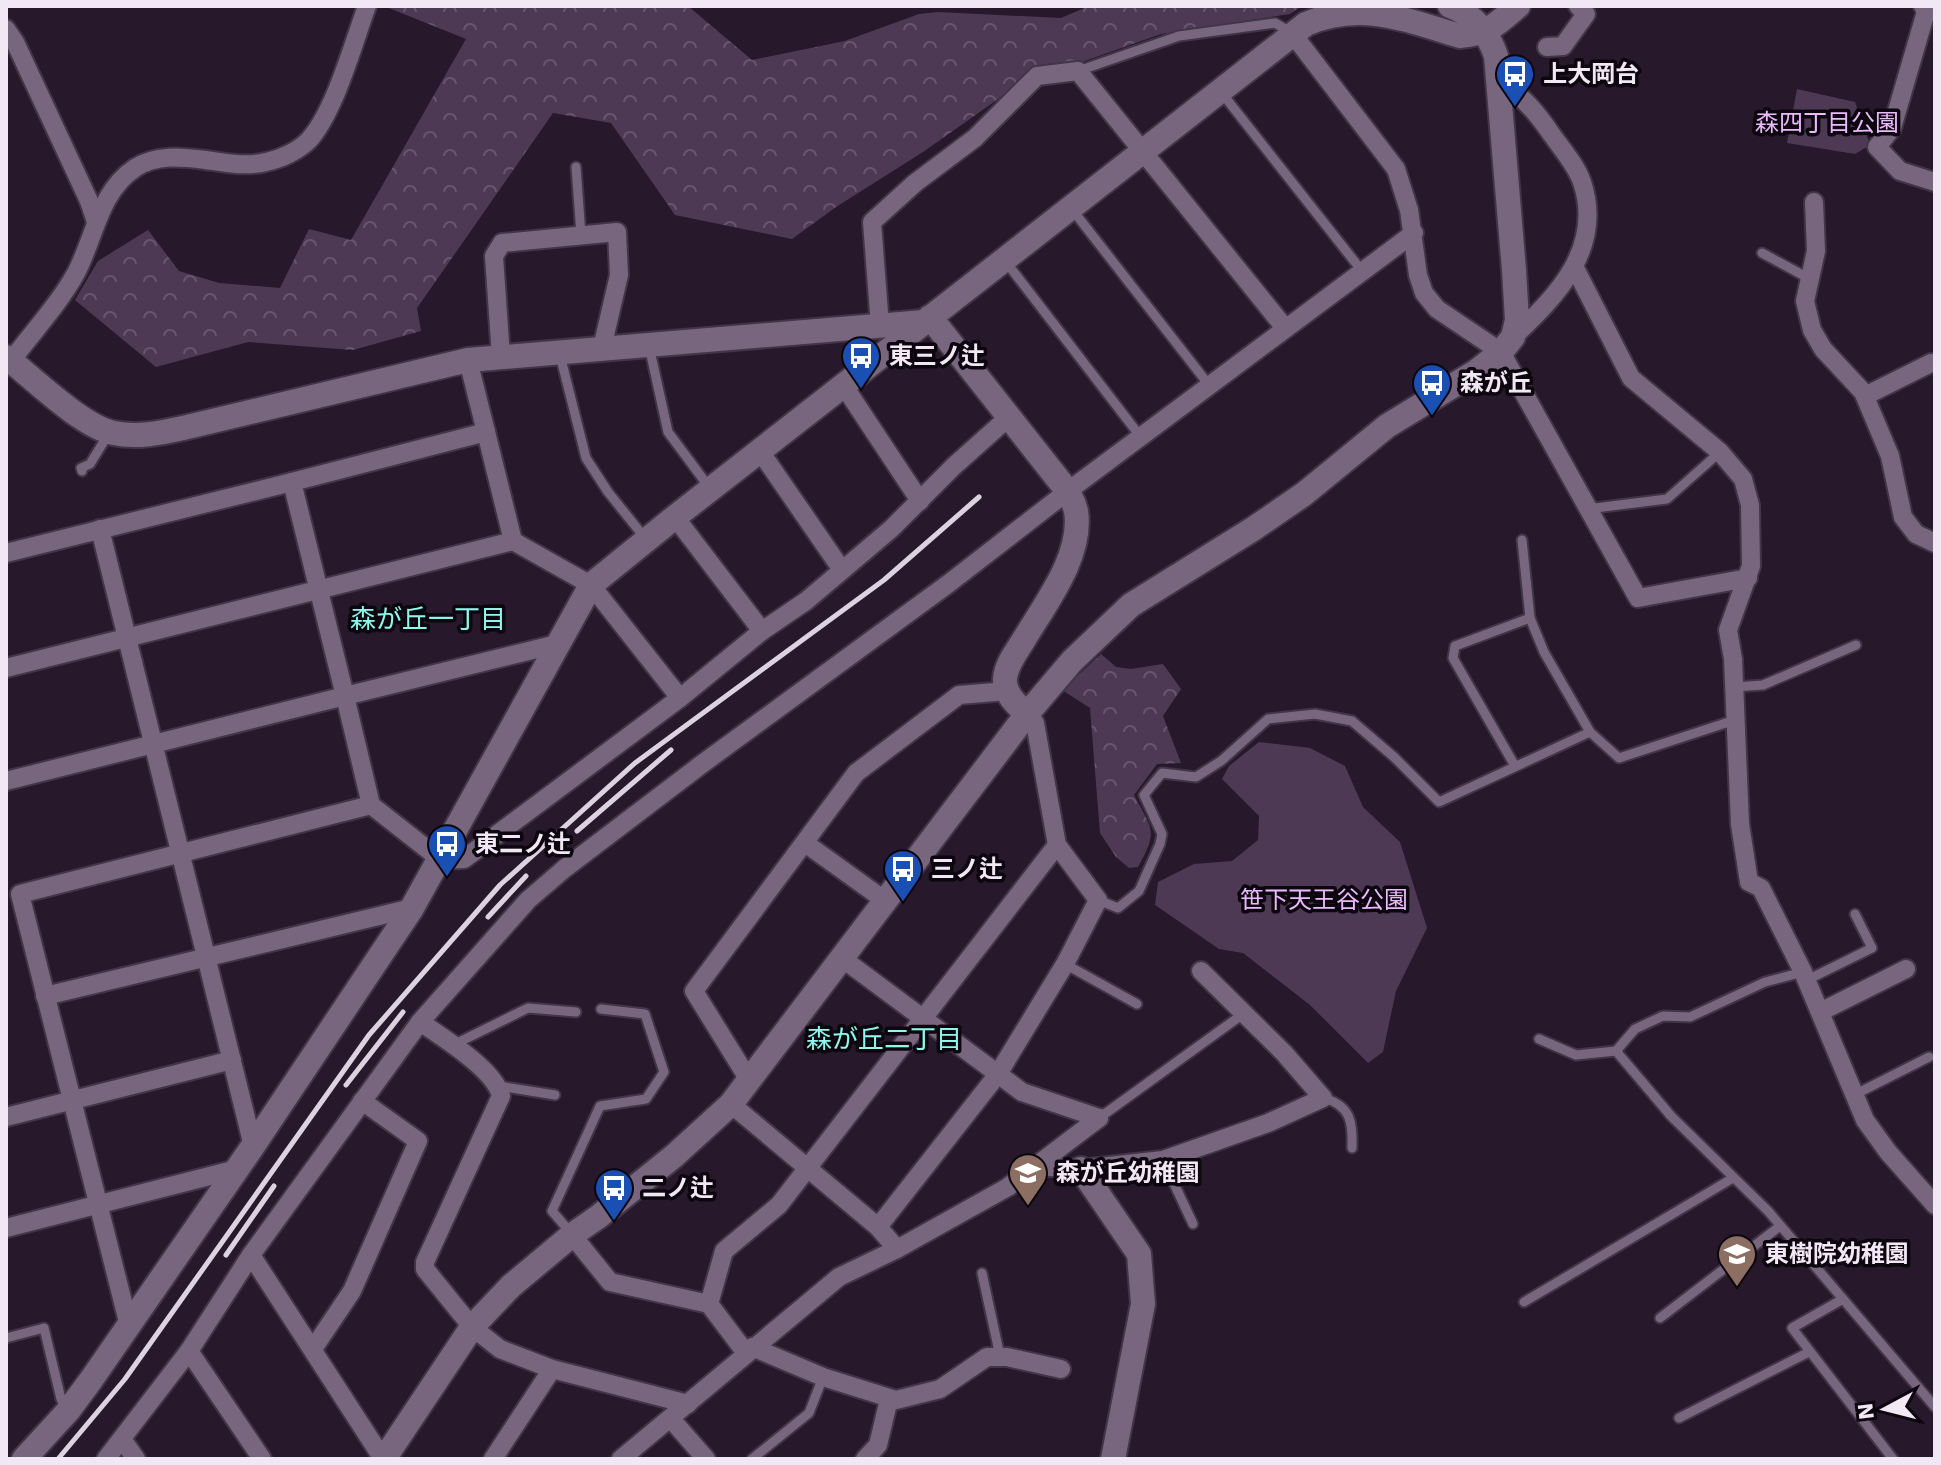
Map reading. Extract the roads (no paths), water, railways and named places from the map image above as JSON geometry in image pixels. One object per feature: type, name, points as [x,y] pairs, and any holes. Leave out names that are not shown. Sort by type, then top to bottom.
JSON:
[{"type":"street","points":[[367,6],[325,116],[308,141],[289,155],[251,164],[178,157],[155,159],[122,177],[109,194],[74,276],[9,359],[83,419],[109,433],[139,435],[183,428],[468,360],[927,320]]},
{"type":"street","points":[[1450,6],[1472,17],[1496,56],[1517,320],[1507,345]]},
{"type":"street","points":[[24,1459],[68,1411],[129,1326],[412,908],[591,585],[1292,33],[1324,16],[1345,11],[1370,11],[1460,36],[1484,33],[1518,6]]},
{"type":"street","points":[[1547,47],[1563,46],[1586,14],[1578,6]]},
{"type":"street","points":[[1923,6],[1925,15],[1892,128],[1872,150],[1900,171],[1935,182]]},
{"type":"street","points":[[6,29],[53,123],[96,222]]},
{"type":"street","points":[[1292,33],[1396,169],[1414,233],[1418,275],[1424,293],[1437,309],[1507,345],[1587,509],[1638,598],[1748,578]]},
{"type":"street","points":[[880,326],[872,222],[915,183],[975,138],[1037,76],[1078,71],[1285,328]]},
{"type":"street","points":[[251,1255],[384,1459],[472,1327],[511,1286],[674,1156],[731,1104],[1027,714],[1072,661],[1131,605],[1253,529],[1304,494],[1387,426],[1477,371],[1507,345],[1562,287],[1575,268],[1586,224],[1582,183],[1562,148],[1531,108],[1515,92],[1499,83]]},
{"type":"street","points":[[1814,202],[1816,251],[1805,301],[1812,330],[1823,349],[1865,396],[1890,456],[1903,517],[1916,534],[1935,543]]},
{"type":"street","points":[[501,357],[494,256],[502,243],[617,232],[619,275],[602,348]]},
{"type":"street","points":[[106,1459],[189,1351],[251,1255],[420,1022],[528,900],[564,869],[1414,233]]},
{"type":"street","points":[[1575,268],[1631,378],[1720,452],[1743,479],[1750,505],[1751,566],[1728,630],[1734,687],[1740,824],[1749,882],[1761,888],[1805,976],[1865,1120],[1888,1152],[1935,1205]]},
{"type":"street","points":[[878,1227],[998,1074],[1065,964],[1098,900],[1057,845],[1035,723],[1007,691],[1004,680],[1009,665],[1054,590],[1072,551],[1076,511],[1068,491],[1010,416],[927,320]]},
{"type":"street","points":[[468,360],[513,541]]},
{"type":"street","points":[[1865,396],[1931,363]]},
{"type":"street","points":[[844,386],[920,501]]},
{"type":"street","points":[[292,482],[371,805],[441,860],[464,859],[680,698],[762,631],[806,601],[920,501],[1010,416]]},
{"type":"street","points":[[6,553],[486,432]]},
{"type":"street","points":[[760,451],[842,570]]},
{"type":"street","points":[[675,517],[762,631]]},
{"type":"street","points":[[100,529],[253,1146]]},
{"type":"street","points":[[6,668],[513,541],[591,585],[680,698]]},
{"type":"street","points":[[6,781],[557,644]]},
{"type":"street","points":[[749,1080],[694,991],[856,773],[959,695],[1007,691]]},
{"type":"street","points":[[129,1326],[20,894],[371,805]]},
{"type":"street","points":[[805,843],[887,902]]},
{"type":"street","points":[[709,1304],[724,1251],[779,1205],[1057,845]]},
{"type":"street","points":[[45,996],[412,908]]},
{"type":"street","points":[[843,959],[1022,1092],[1099,1118]]},
{"type":"street","points":[[1820,1012],[1906,969]]},
{"type":"street","points":[[1037,1166],[1081,1169],[1163,1160],[1268,1123],[1323,1098],[1284,1053],[1201,971]]},
{"type":"street","points":[[420,1022],[453,1045],[499,1086],[501,1096],[425,1262],[425,1269],[472,1327],[500,1349],[552,1369],[688,1404]]},
{"type":"street","points":[[6,1117],[232,1060]]},
{"type":"street","points":[[313,1349],[352,1291],[418,1141],[362,1101]]},
{"type":"street","points":[[731,1104],[878,1227],[897,1249]]},
{"type":"street","points":[[621,1459],[839,1277],[897,1249],[1008,1187],[1099,1118]]},
{"type":"street","points":[[6,1228],[237,1169]]},
{"type":"street","points":[[1081,1169],[1139,1254],[1143,1304],[1113,1459]]},
{"type":"street","points":[[572,1235],[610,1282],[709,1304],[749,1350],[889,1399],[940,1389],[987,1357],[1000,1356],[1061,1369]]},
{"type":"street","points":[[189,1351],[262,1459]]},
{"type":"street","points":[[493,1459],[552,1369]]},
{"type":"street","points":[[865,1459],[878,1445],[889,1399]]},
{"type":"street","points":[[671,1419],[706,1459]]},
{"type":"street","points":[[122,1439],[136,1459]]},
{"type":"lane","points":[[1078,71],[1179,36],[1275,23],[1292,33]]},
{"type":"lane","points":[[1220,91],[1362,271]]},
{"type":"lane","points":[[576,167],[581,236]]},
{"type":"lane","points":[[1070,208],[1209,385]]},
{"type":"lane","points":[[1762,253],[1810,279]]},
{"type":"lane","points":[[1004,259],[1140,436]]},
{"type":"lane","points":[[648,345],[668,432],[711,490]]},
{"type":"lane","points":[[560,352],[586,458],[608,492],[647,540]]},
{"type":"lane","points":[[82,471],[81,468],[90,464],[109,433]]},
{"type":"lane","points":[[1587,509],[1667,499],[1720,452]]},
{"type":"lane","points":[[1522,540],[1530,618],[1544,652],[1590,732],[1619,758],[1735,720]]},
{"type":"lane","points":[[1515,766],[1453,658],[1455,646],[1530,618]]},
{"type":"lane","points":[[1734,687],[1763,685],[1856,645]]},
{"type":"lane","points":[[1098,900],[1118,908],[1139,891],[1162,834],[1144,795],[1162,773],[1196,777],[1221,761],[1268,719],[1315,714],[1352,721],[1439,802],[1590,732]]},
{"type":"lane","points":[[1539,1039],[1576,1055],[1616,1051],[1635,1029],[1663,1016],[1690,1017],[1765,982],[1805,976],[1872,948],[1855,914]]},
{"type":"lane","points":[[1065,964],[1137,1004]]},
{"type":"lane","points":[[453,1045],[528,1008],[576,1012]]},
{"type":"lane","points":[[572,1235],[552,1211],[600,1106],[646,1099],[664,1072],[645,1014],[601,1009]]},
{"type":"lane","points":[[1099,1118],[1243,1014]]},
{"type":"lane","points":[[1616,1051],[1671,1116],[1780,1226],[1935,1407]]},
{"type":"lane","points":[[1854,1095],[1929,1057]]},
{"type":"lane","points":[[499,1086],[555,1095]]},
{"type":"lane","points":[[1323,1098],[1337,1101],[1353,1123],[1352,1148]]},
{"type":"lane","points":[[1163,1160],[1193,1224]]},
{"type":"lane","points":[[1524,1302],[1733,1178]]},
{"type":"lane","points":[[1660,1318],[1780,1226]]},
{"type":"lane","points":[[982,1273],[1000,1356]]},
{"type":"lane","points":[[1843,1299],[1792,1328],[1893,1459]]},
{"type":"lane","points":[[6,1338],[44,1328],[61,1399],[68,1411]]},
{"type":"lane","points":[[1679,1418],[1809,1352]]},
{"type":"lane","points":[[752,1459],[809,1413],[823,1377]]},
{"type":"railway","points":[[58,1459],[125,1379],[369,1035],[500,885],[635,763],[884,580],[979,497]]},
{"type":"railway","points":[[577,831],[671,750]]},
{"type":"railway","points":[[488,917],[526,876]]},
{"type":"railway","points":[[346,1085],[403,1012]]},
{"type":"railway","points":[[226,1255],[274,1186]]},
{"type":"place","name":"上大岡台","points":[[1515,108]]},
{"type":"place","name":"東三ノ辻","points":[[861,390]]},
{"type":"place","name":"森が丘","points":[[1432,417]]},
{"type":"place","name":"東二ノ辻","points":[[447,878]]},
{"type":"place","name":"三ノ辻","points":[[903,903]]},
{"type":"place","name":"森が丘幼稚園","points":[[1028,1207]]},
{"type":"place","name":"二ノ辻","points":[[614,1222]]},
{"type":"place","name":"東樹院幼稚園","points":[[1737,1288]]},
{"type":"district","name":"森が丘一丁目","points":[[428,619]]},
{"type":"district","name":"森が丘二丁目","points":[[884,1039]]},
{"type":"park label","name":"森四丁目公園","points":[[1827,123]]},
{"type":"park label","name":"笹下天王谷公園","points":[[1324,900]]}]
